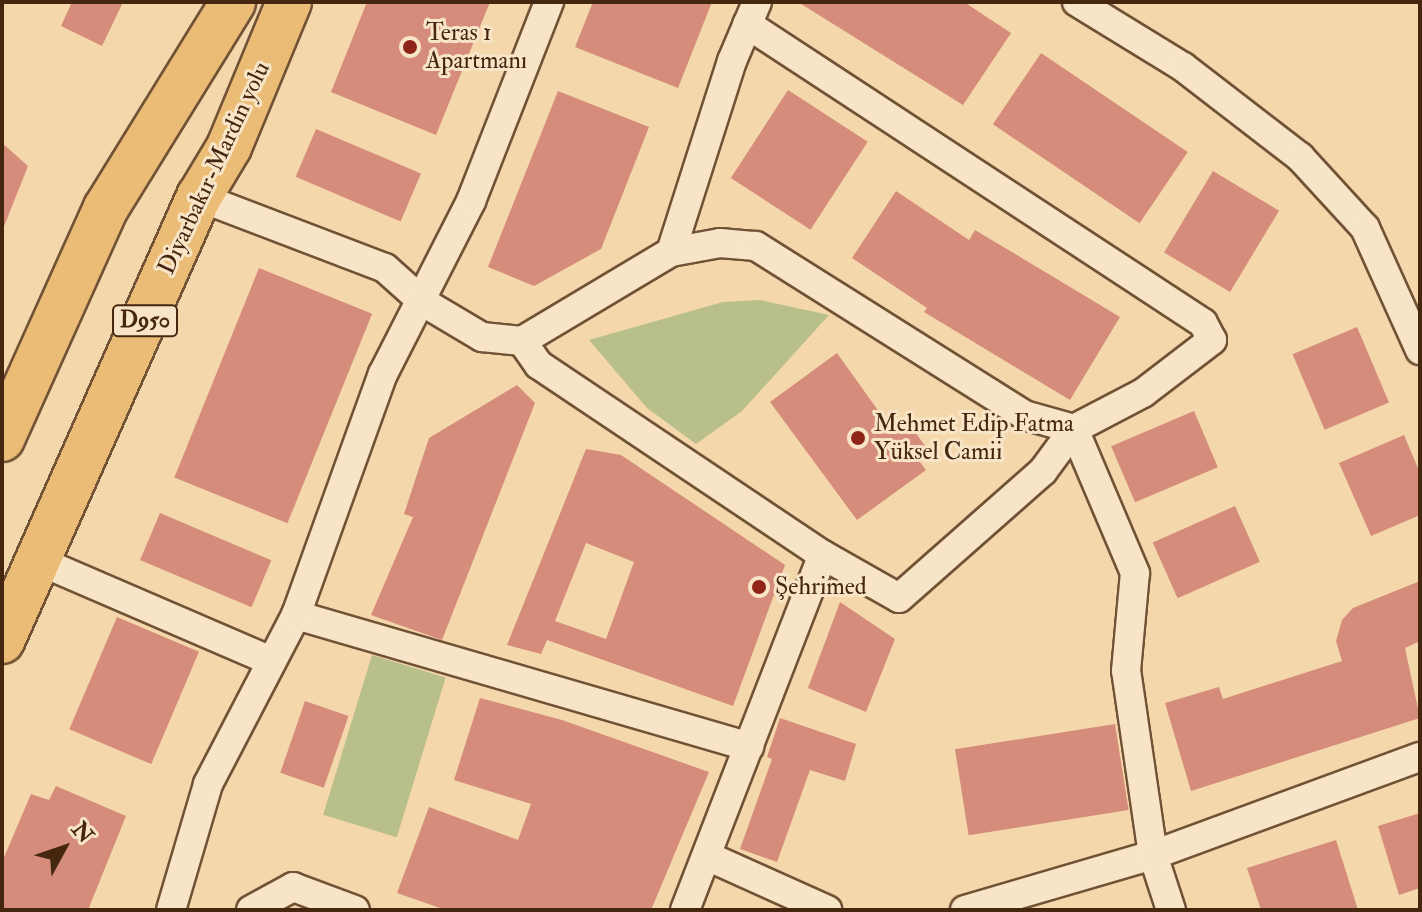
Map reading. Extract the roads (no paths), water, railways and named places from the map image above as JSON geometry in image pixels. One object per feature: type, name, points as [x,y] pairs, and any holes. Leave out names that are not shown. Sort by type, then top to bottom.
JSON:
[{"type":"highway","points":[[2,439],[106,208],[233,2]]},
{"type":"highway","name":"Diyarbakır-Mardin yolu","points":[[2,641],[199,197],[229,147],[289,2]]},
{"type":"street","points":[[171,910],[208,784],[296,615],[383,374],[423,302],[471,201],[549,2]]},
{"type":"street","points":[[1077,2],[1183,67],[1300,157],[1365,228],[1420,350]]},
{"type":"street","points":[[522,341],[539,365],[823,555],[899,598],[1043,471],[1074,429],[1188,363],[1212,340],[1203,323],[752,13],[671,252]]},
{"type":"street","points":[[199,197],[385,268],[423,302],[482,337],[522,341],[671,252],[720,243],[756,246],[1024,415],[1074,429]]},
{"type":"street","points":[[1074,429],[1135,573],[1126,671],[1153,855],[1171,910]]},
{"type":"street","points":[[685,910],[749,747],[777,662],[823,555]]},
{"type":"street","points":[[39,561],[271,661]]},
{"type":"street","points":[[296,615],[749,747]]},
{"type":"street","points":[[965,910],[1153,855],[1420,757]]},
{"type":"street","points":[[707,856],[827,910]]},
{"type":"street","points":[[251,910],[293,887],[355,910]]},
{"type":"place","name":"Teras 1 Apartmanı","points":[[410,47]]},
{"type":"place","name":"Mehmet Edip Fatma Yüksel Camii","points":[[858,438]]},
{"type":"place","name":"Şehrimed","points":[[759,587]]}]
